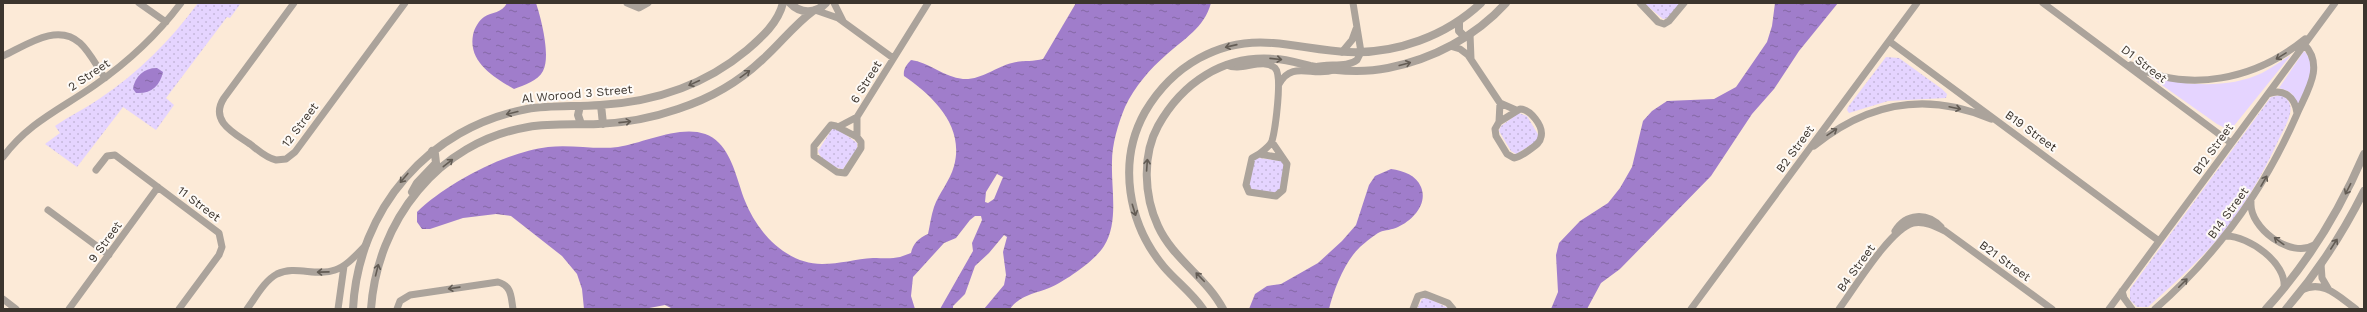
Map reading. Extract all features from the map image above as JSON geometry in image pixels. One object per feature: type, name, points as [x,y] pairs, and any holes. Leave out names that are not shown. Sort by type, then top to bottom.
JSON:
[{"type":"street","points":[[139,3],[166,22]]},
{"type":"street","name":"2 Street","points":[[3,158],[16,141],[37,122],[105,78],[131,57],[166,22],[181,3]]},
{"type":"street","name":"12 Street","points":[[294,3],[224,98],[219,110],[220,118],[227,129],[276,160],[286,159],[295,152],[404,3]]},
{"type":"street","points":[[627,3],[639,8],[648,3]]},
{"type":"street","name":"Al Worood 3 Street","points":[[353,309],[354,296],[366,245],[374,223],[393,192],[409,172],[432,151],[468,128],[508,114],[549,106],[602,105],[654,98],[679,90],[703,79],[738,57],[760,38],[778,17],[783,3]]},
{"type":"street","points":[[790,3],[799,10],[814,11],[830,15],[844,22],[893,58]]},
{"type":"street","points":[[371,309],[376,274],[381,255],[396,221],[410,200],[440,169],[466,150],[488,139],[527,127],[603,124],[655,116],[678,109],[718,92],[763,60],[814,11],[826,3]]},
{"type":"street","points":[[834,3],[844,22]]},
{"type":"street","name":"6 Street","points":[[857,117],[838,126],[828,126],[813,150],[816,159],[837,172],[845,173],[860,151],[861,142],[857,138],[857,117],[928,3]]},
{"type":"street","points":[[1314,67],[1354,63],[1361,52],[1356,29],[1353,3]]},
{"type":"street","points":[[1203,309],[1151,249],[1140,228],[1132,205],[1129,170],[1132,146],[1142,118],[1156,94],[1168,80],[1199,58],[1216,50],[1234,45],[1272,43],[1342,52],[1361,52],[1394,48],[1417,42],[1459,21],[1481,3]]},
{"type":"street","points":[[1279,85],[1285,75],[1296,70],[1317,73],[1335,70],[1387,68],[1414,61],[1450,46],[1468,36],[1506,3]]},
{"type":"street","points":[[1640,3],[1658,22],[1664,24],[1669,21],[1684,3]]},
{"type":"street","name":"B2 Street","points":[[1691,309],[1917,3]]},
{"type":"street","name":"D1 Street","points":[[2043,3],[2231,143]]},
{"type":"street","name":"B12 Street","points":[[2109,309],[2335,3]]},
{"type":"street","points":[[1459,21],[1459,31],[1468,36]]},
{"type":"street","points":[[1342,52],[1352,40],[1356,29]]},
{"type":"street","points":[[2117,58],[2136,68],[2164,76],[2192,80],[2219,78],[2244,73],[2263,66],[2280,57],[2313,33]]},
{"type":"street","points":[[3,56],[46,36],[64,35],[74,39],[83,46],[105,78]]},
{"type":"street","points":[[1468,36],[1472,59]]},
{"type":"street","name":"B19 Street","points":[[1889,41],[2159,240]]},
{"type":"street","name":"B14 Street","points":[[2155,309],[2199,267],[2226,236],[2251,201],[2280,151],[2315,70],[2313,56],[2304,44]]},
{"type":"street","points":[[1450,46],[1460,49],[1472,59],[1500,104],[1516,110],[1529,112],[1541,131],[1539,142],[1522,156],[1514,158],[1506,154],[1496,136],[1495,128],[1498,122],[1500,104]]},
{"type":"street","points":[[1223,309],[1209,287],[1178,255],[1161,231],[1151,209],[1147,173],[1148,154],[1156,131],[1168,109],[1184,90],[1204,75],[1226,64],[1258,58],[1274,58],[1335,70]]},
{"type":"street","points":[[1226,64],[1235,67],[1270,66],[1278,73],[1279,85],[1272,142],[1287,167],[1283,190],[1276,196],[1251,193],[1247,190],[1246,185],[1251,160],[1272,142]]},
{"type":"street","points":[[2268,94],[2274,92],[2288,95],[2293,100],[2297,114]]},
{"type":"street","points":[[1802,157],[1826,136],[1854,120],[1874,111],[1900,105],[1927,104],[1955,108],[2000,123]]},
{"type":"street","points":[[602,105],[603,124]]},
{"type":"street","points":[[580,106],[578,115],[581,124]]},
{"type":"street","points":[[1498,122],[1516,110]]},
{"type":"street","points":[[838,126],[857,138]]},
{"type":"street","points":[[410,200],[417,183],[436,163],[435,154],[432,151]]},
{"type":"street","points":[[1259,154],[1282,158]]},
{"type":"street","points":[[2266,309],[2284,288],[2314,246],[2337,210],[2364,154]]},
{"type":"street","name":"11 Street","points":[[96,170],[107,156],[113,155],[215,230],[222,242],[221,251],[217,259],[179,309]]},
{"type":"street","name":"9 Street","points":[[68,309],[158,187]]},
{"type":"street","points":[[2286,309],[2321,264],[2343,230],[2364,190]]},
{"type":"street","points":[[2251,201],[2251,212],[2255,221],[2287,246],[2300,250],[2314,246]]},
{"type":"street","points":[[48,210],[109,255]]},
{"type":"street","name":"B21 Street","points":[[1890,239],[1902,221],[1914,216],[1921,216],[1934,220],[1945,232],[2052,309]]},
{"type":"street","points":[[2226,236],[2246,240],[2275,262],[2283,272],[2284,288]]},
{"type":"street","name":"B4 Street","points":[[1839,309],[1890,239]]},
{"type":"street","points":[[247,309],[269,279],[278,274],[287,271],[326,272],[344,266],[366,245]]},
{"type":"street","points":[[2321,264],[2322,278],[2329,290]]},
{"type":"street","points":[[338,309],[344,266]]},
{"type":"street","points":[[397,309],[400,301],[410,294],[498,282],[510,290],[513,309]]},
{"type":"street","points":[[2301,291],[2317,286],[2329,290],[2356,309]]},
{"type":"street","points":[[2122,292],[2124,298],[2132,309]]},
{"type":"street","points":[[1413,309],[1418,296],[1425,294],[1448,303],[1453,309]]},
{"type":"street","points":[[354,296],[357,309]]},
{"type":"street","points":[[3,299],[16,309]]},
{"type":"shaded area","points":[[198,3],[241,3],[230,18],[227,17],[166,98],[174,105],[156,130],[123,107],[77,167],[45,144],[60,133],[55,126],[113,89],[153,56]]},
{"type":"shaded area","points":[[1644,3],[1681,3],[1669,18],[1663,19]]},
{"type":"shaded area","points":[[2304,51],[2308,57],[2311,70],[2307,85],[2298,105],[2295,98],[2291,94],[2286,90],[2279,88]]},
{"type":"shaded area","points":[[2291,55],[2233,127],[2225,128],[2217,124],[2149,76],[2192,84],[2221,84],[2235,82],[2262,73]]},
{"type":"shaded area","points":[[1886,57],[1899,58],[1942,89],[1947,94],[1946,98],[1888,101],[1849,113],[1847,110],[1848,107]]},
{"type":"shaded area","points":[[2281,95],[2287,99],[2290,104],[2291,109],[2288,121],[2265,168],[2242,206],[2227,228],[2183,275],[2148,307],[2137,307],[2130,300],[2130,289],[2271,97]]},
{"type":"shaded area","points":[[1519,113],[1527,116],[1539,136],[1536,142],[1516,154],[1511,151],[1499,131],[1501,126]]},
{"type":"shaded area","points":[[832,129],[838,129],[857,143],[857,149],[843,169],[828,163],[818,151]]},
{"type":"shaded area","points":[[1259,158],[1281,161],[1285,165],[1281,188],[1278,193],[1253,190],[1249,186],[1254,160]]},
{"type":"shaded area","points":[[1428,298],[1450,309],[1417,309],[1422,299]]},
{"type":"water","points":[[507,3],[536,3],[543,27],[546,47],[545,64],[541,74],[530,82],[514,89],[484,68],[474,53],[473,45],[473,35],[480,20],[487,15],[500,11]]},
{"type":"water","points":[[1076,3],[1211,3],[1208,12],[1199,26],[1160,60],[1149,72],[1133,92],[1125,107],[1114,141],[1112,162],[1113,216],[1109,237],[1104,246],[1094,258],[1071,276],[1049,288],[1023,298],[1014,304],[1010,309],[984,309],[1004,285],[1006,275],[1003,252],[1007,237],[1004,235],[989,253],[975,266],[965,294],[953,306],[953,309],[940,309],[973,251],[972,243],[982,220],[981,216],[975,216],[956,238],[944,243],[913,277],[911,296],[915,309],[673,309],[665,305],[644,309],[584,309],[582,289],[577,274],[562,256],[511,216],[496,214],[463,218],[430,229],[422,229],[417,222],[417,212],[444,190],[478,170],[514,155],[532,150],[557,146],[601,148],[618,147],[670,134],[697,132],[709,136],[719,143],[724,149],[735,170],[750,213],[757,224],[774,244],[796,259],[809,263],[822,264],[873,258],[900,257],[911,253],[913,246],[917,241],[928,234],[934,207],[954,166],[956,151],[955,138],[951,125],[944,114],[926,93],[904,76],[904,70],[908,64],[911,60],[917,61],[956,78],[970,79],[1012,63],[1043,59]],"holes":[[[997,174],[1003,177],[994,199],[988,203],[985,202],[986,192]]]},
{"type":"water","points":[[1775,3],[1838,3],[1799,51],[1774,89],[1752,114],[1711,176],[1620,269],[1601,283],[1587,309],[1551,309],[1558,292],[1556,255],[1559,243],[1580,221],[1608,203],[1620,188],[1632,167],[1643,121],[1652,111],[1667,101],[1714,99],[1736,87],[1767,42],[1772,26]]},
{"type":"water","points":[[157,68],[163,72],[157,85],[146,92],[136,93],[133,89],[138,77],[148,69]]},
{"type":"water","points":[[1391,169],[1405,172],[1416,179],[1423,193],[1421,205],[1414,216],[1404,224],[1378,233],[1360,247],[1345,267],[1329,309],[1249,309],[1255,294],[1267,286],[1281,284],[1318,263],[1342,241],[1356,225],[1369,185],[1375,176]]}]
